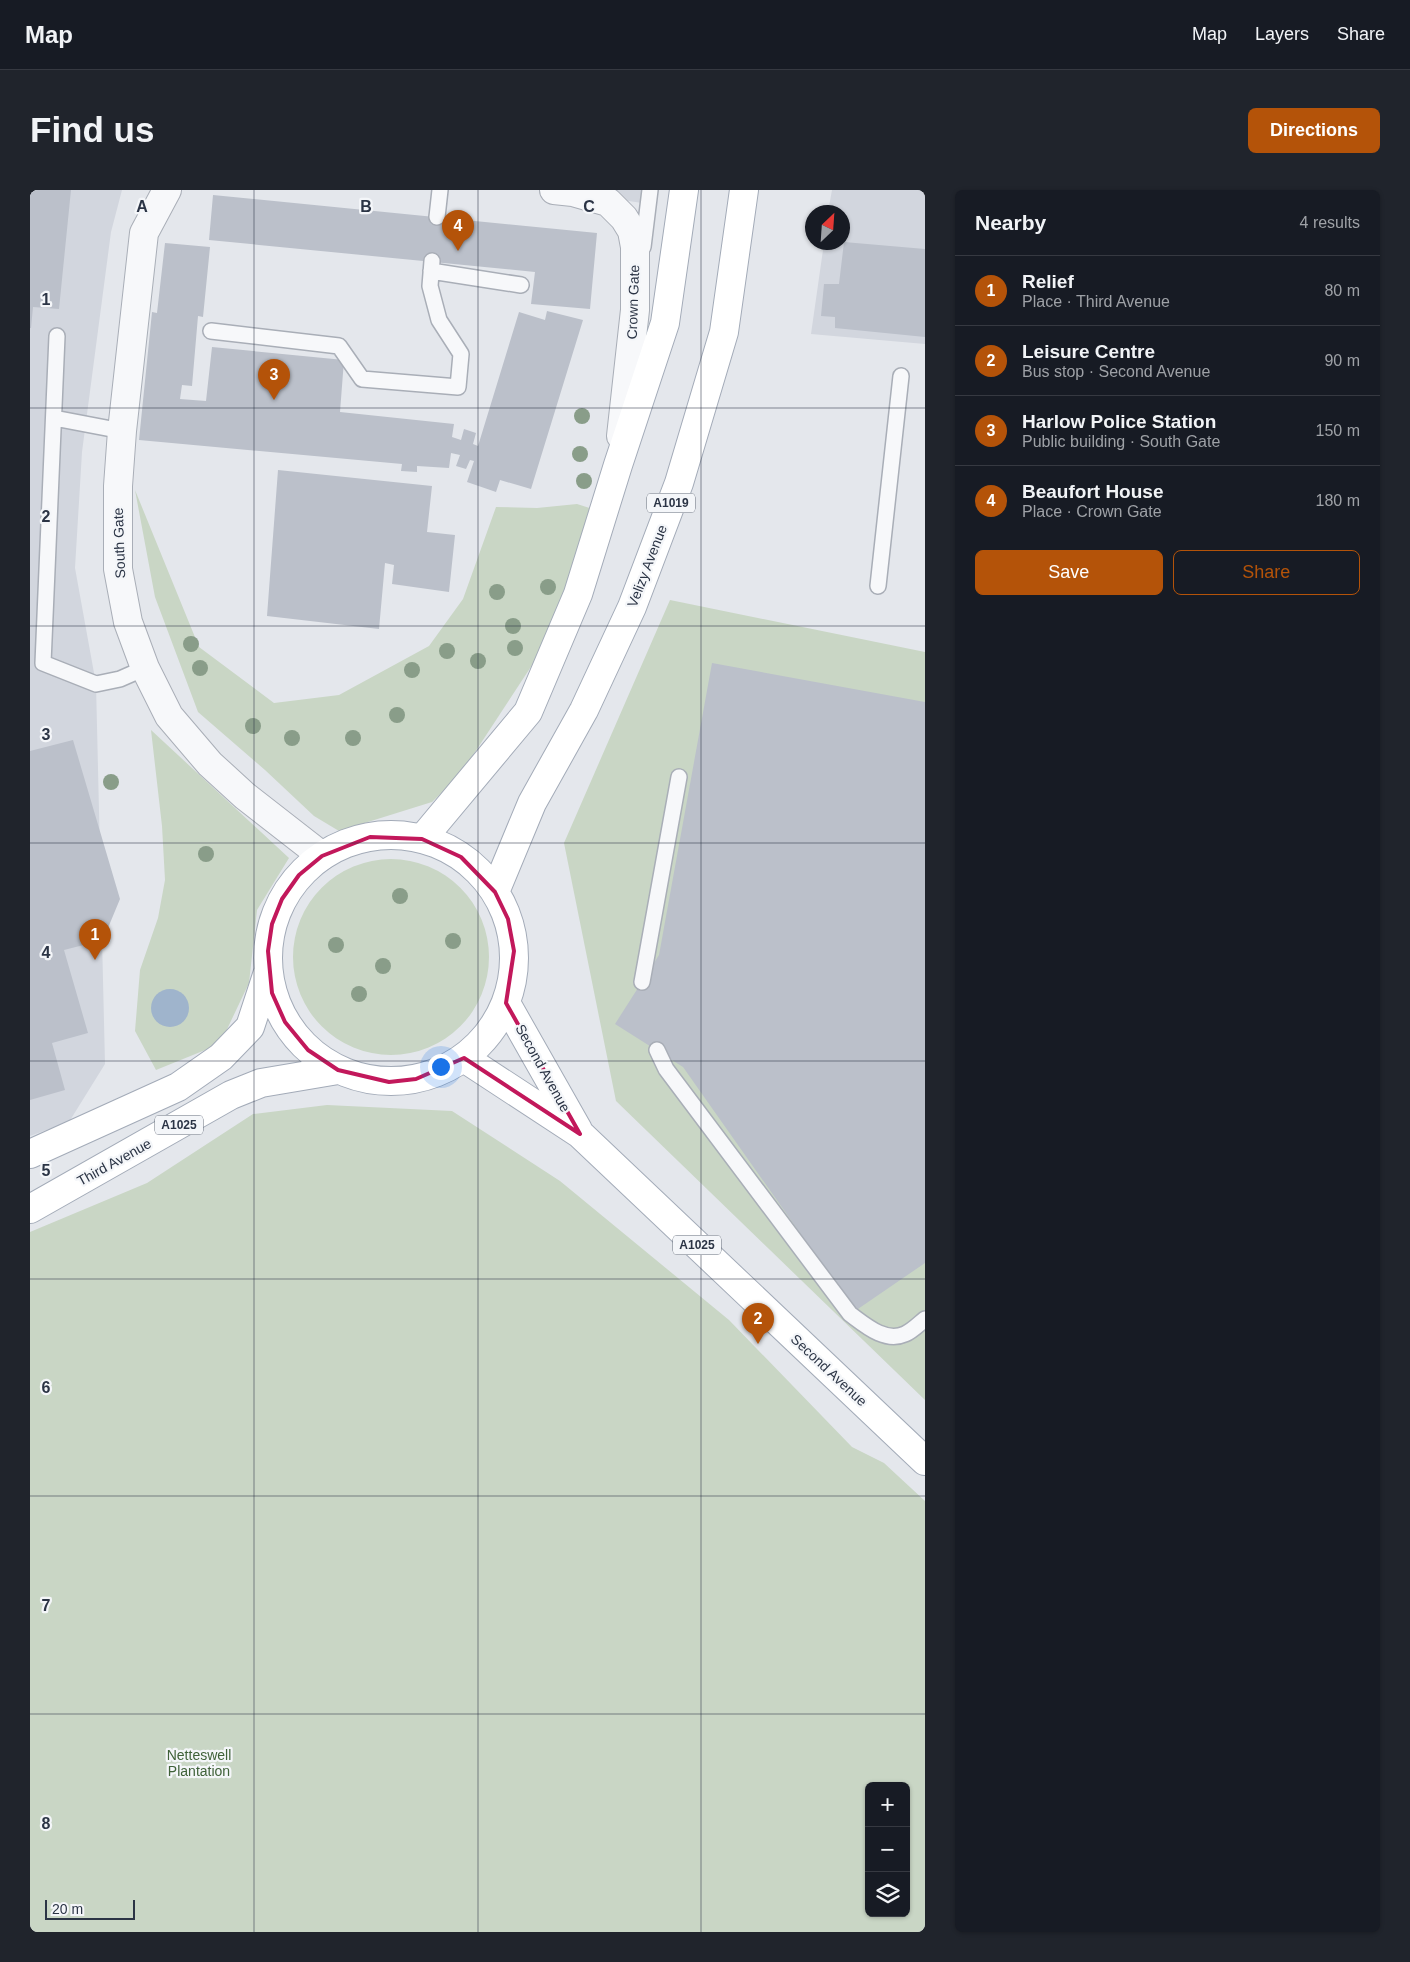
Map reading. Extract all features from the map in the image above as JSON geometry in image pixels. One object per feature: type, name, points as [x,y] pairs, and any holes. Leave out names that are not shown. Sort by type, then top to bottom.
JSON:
[{"type":"main road","points":[[422,839],[528,712],[578,594],[665,324],[684,190]]},
{"type":"main road","name":"Velizy Avenue","points":[[495,892],[532,804],[584,710],[632,607],[679,483],[724,332],[744,190]]},
{"type":"main road","points":[[396,835],[422,839],[461,857],[480,872],[495,892],[508,919],[514,951],[513,978],[506,1003],[497,1023],[482,1042],[464,1058],[441,1072],[416,1080],[389,1082],[362,1078],[338,1070],[308,1050],[285,1022],[272,993],[268,972],[268,951],[272,924],[282,900],[299,875],[322,856],[345,844],[370,837],[396,835]]},
{"type":"main road","name":"A1025","points":[[30,1154],[178,1088],[221,1057],[250,1027],[268,972]]},
{"type":"main road","name":"Second Avenue","points":[[506,1003],[580,1134]]},
{"type":"main road","name":"Second Avenue","points":[[464,1058],[580,1134],[925,1461]]},
{"type":"main road","name":"Third Avenue","points":[[30,1209],[231,1095],[261,1083],[338,1070]]},
{"type":"street","name":"South Gate","points":[[167,190],[144,233],[122,431],[118,496],[118,569],[128,622],[145,668],[169,716],[210,764],[245,796],[322,856]]},
{"type":"street","name":"Crown Gate","points":[[554,190],[587,193],[608,202],[624,218],[632,231],[635,248],[635,303],[618,465]]},
{"type":"lane","points":[[437,217],[440,190]]},
{"type":"lane","points":[[635,303],[650,190]]},
{"type":"lane","points":[[739,225],[750,190]]},
{"type":"lane","points":[[210,331],[339,346],[362,378],[458,387],[461,354],[439,320],[430,286],[431,266],[521,285]]},
{"type":"lane","points":[[57,336],[43,663],[96,684],[120,678],[145,668]]},
{"type":"lane","points":[[878,586],[900,376]]},
{"type":"lane","points":[[54,418],[122,431]]},
{"type":"lane","points":[[642,982],[679,776]]},
{"type":"lane","points":[[657,1050],[666,1069],[850,1314],[874,1332],[890,1336],[905,1334],[925,1319]]},
{"type":"highlighted area","points":[[370,837],[422,839],[461,857],[495,892],[508,919],[514,951],[506,1003],[580,1134],[464,1058],[416,1079],[389,1082],[338,1070],[308,1050],[285,1022],[272,993],[268,951],[272,924],[282,899],[299,875],[322,856]]},
{"type":"shaded area","points":[[30,190],[122,190],[111,232],[82,452],[75,568],[96,684],[105,1064],[69,1122],[30,1136]]},
{"type":"shaded area","points":[[554,190],[651,190],[649,204]]},
{"type":"shaded area","points":[[832,190],[925,190],[925,344],[811,334],[823,250],[850,250],[850,205],[829,205]]},
{"type":"green space","points":[[135,490],[199,647],[274,703],[339,695],[429,646],[463,599],[496,507],[537,508],[577,504],[599,511],[540,653],[460,775],[432,802],[339,831],[314,816],[265,770],[198,712],[155,597]]},
{"type":"green space","points":[[670,600],[925,652],[925,1400],[616,1101],[564,843]]},
{"type":"green space","points":[[151,730],[289,858],[257,910],[249,983],[220,1044],[156,1070],[135,1031],[140,970],[158,918],[165,880],[162,826]]},
{"type":"green space","points":[[391,859],[419,863],[437,871],[453,881],[467,895],[485,929],[489,957],[485,985],[477,1003],[467,1019],[453,1033],[419,1051],[391,1055],[363,1051],[345,1043],[329,1033],[315,1019],[297,985],[293,957],[297,929],[305,911],[315,895],[329,881],[363,863]]},
{"type":"green space","name":"Netteswell Plantation","points":[[327,1105],[452,1111],[560,1181],[729,1320],[852,1447],[884,1463],[925,1501],[925,1932],[30,1932],[30,1232],[147,1183],[253,1114]]},
{"type":"water","points":[[170,989],[183,995],[189,1008],[183,1021],[170,1027],[157,1021],[151,1008],[157,995]]},
{"type":"building","points":[[30,190],[71,190],[59,309],[33,307],[31,328],[30,328]]},
{"type":"building","points":[[213,195],[597,233],[590,309],[531,304],[535,272],[209,240]]},
{"type":"building","points":[[165,243],[210,247],[203,317],[198,316],[192,386],[182,385],[180,399],[206,401],[212,347],[344,360],[340,412],[454,424],[452,437],[461,440],[464,429],[476,433],[473,444],[478,446],[519,312],[545,320],[547,311],[583,320],[531,489],[500,480],[496,492],[467,482],[474,461],[470,460],[466,469],[456,466],[460,455],[451,453],[449,468],[417,466],[417,472],[401,471],[402,464],[139,440],[152,312],[157,313]]},
{"type":"building","points":[[850,243],[925,249],[925,337],[835,328],[835,317],[821,316],[824,284],[839,284],[843,250],[850,250]]},
{"type":"building","points":[[278,470],[432,486],[427,532],[455,535],[449,592],[392,584],[394,565],[385,563],[379,629],[267,616]]},
{"type":"building","points":[[712,663],[925,702],[925,1263],[855,1311],[683,1067],[615,1024],[659,955]]},
{"type":"building","points":[[73,740],[120,899],[103,940],[64,950],[88,1033],[52,1043],[65,1090],[30,1100],[30,751]]},
{"type":"place","name":"Beaufort House","points":[[458,251]]},
{"type":"place","name":"Harlow Police Station","points":[[274,400]]},
{"type":"place","name":"Relief","points":[[95,960]]},
{"type":"place","name":"Leisure Centre","points":[[758,1344]]}]
